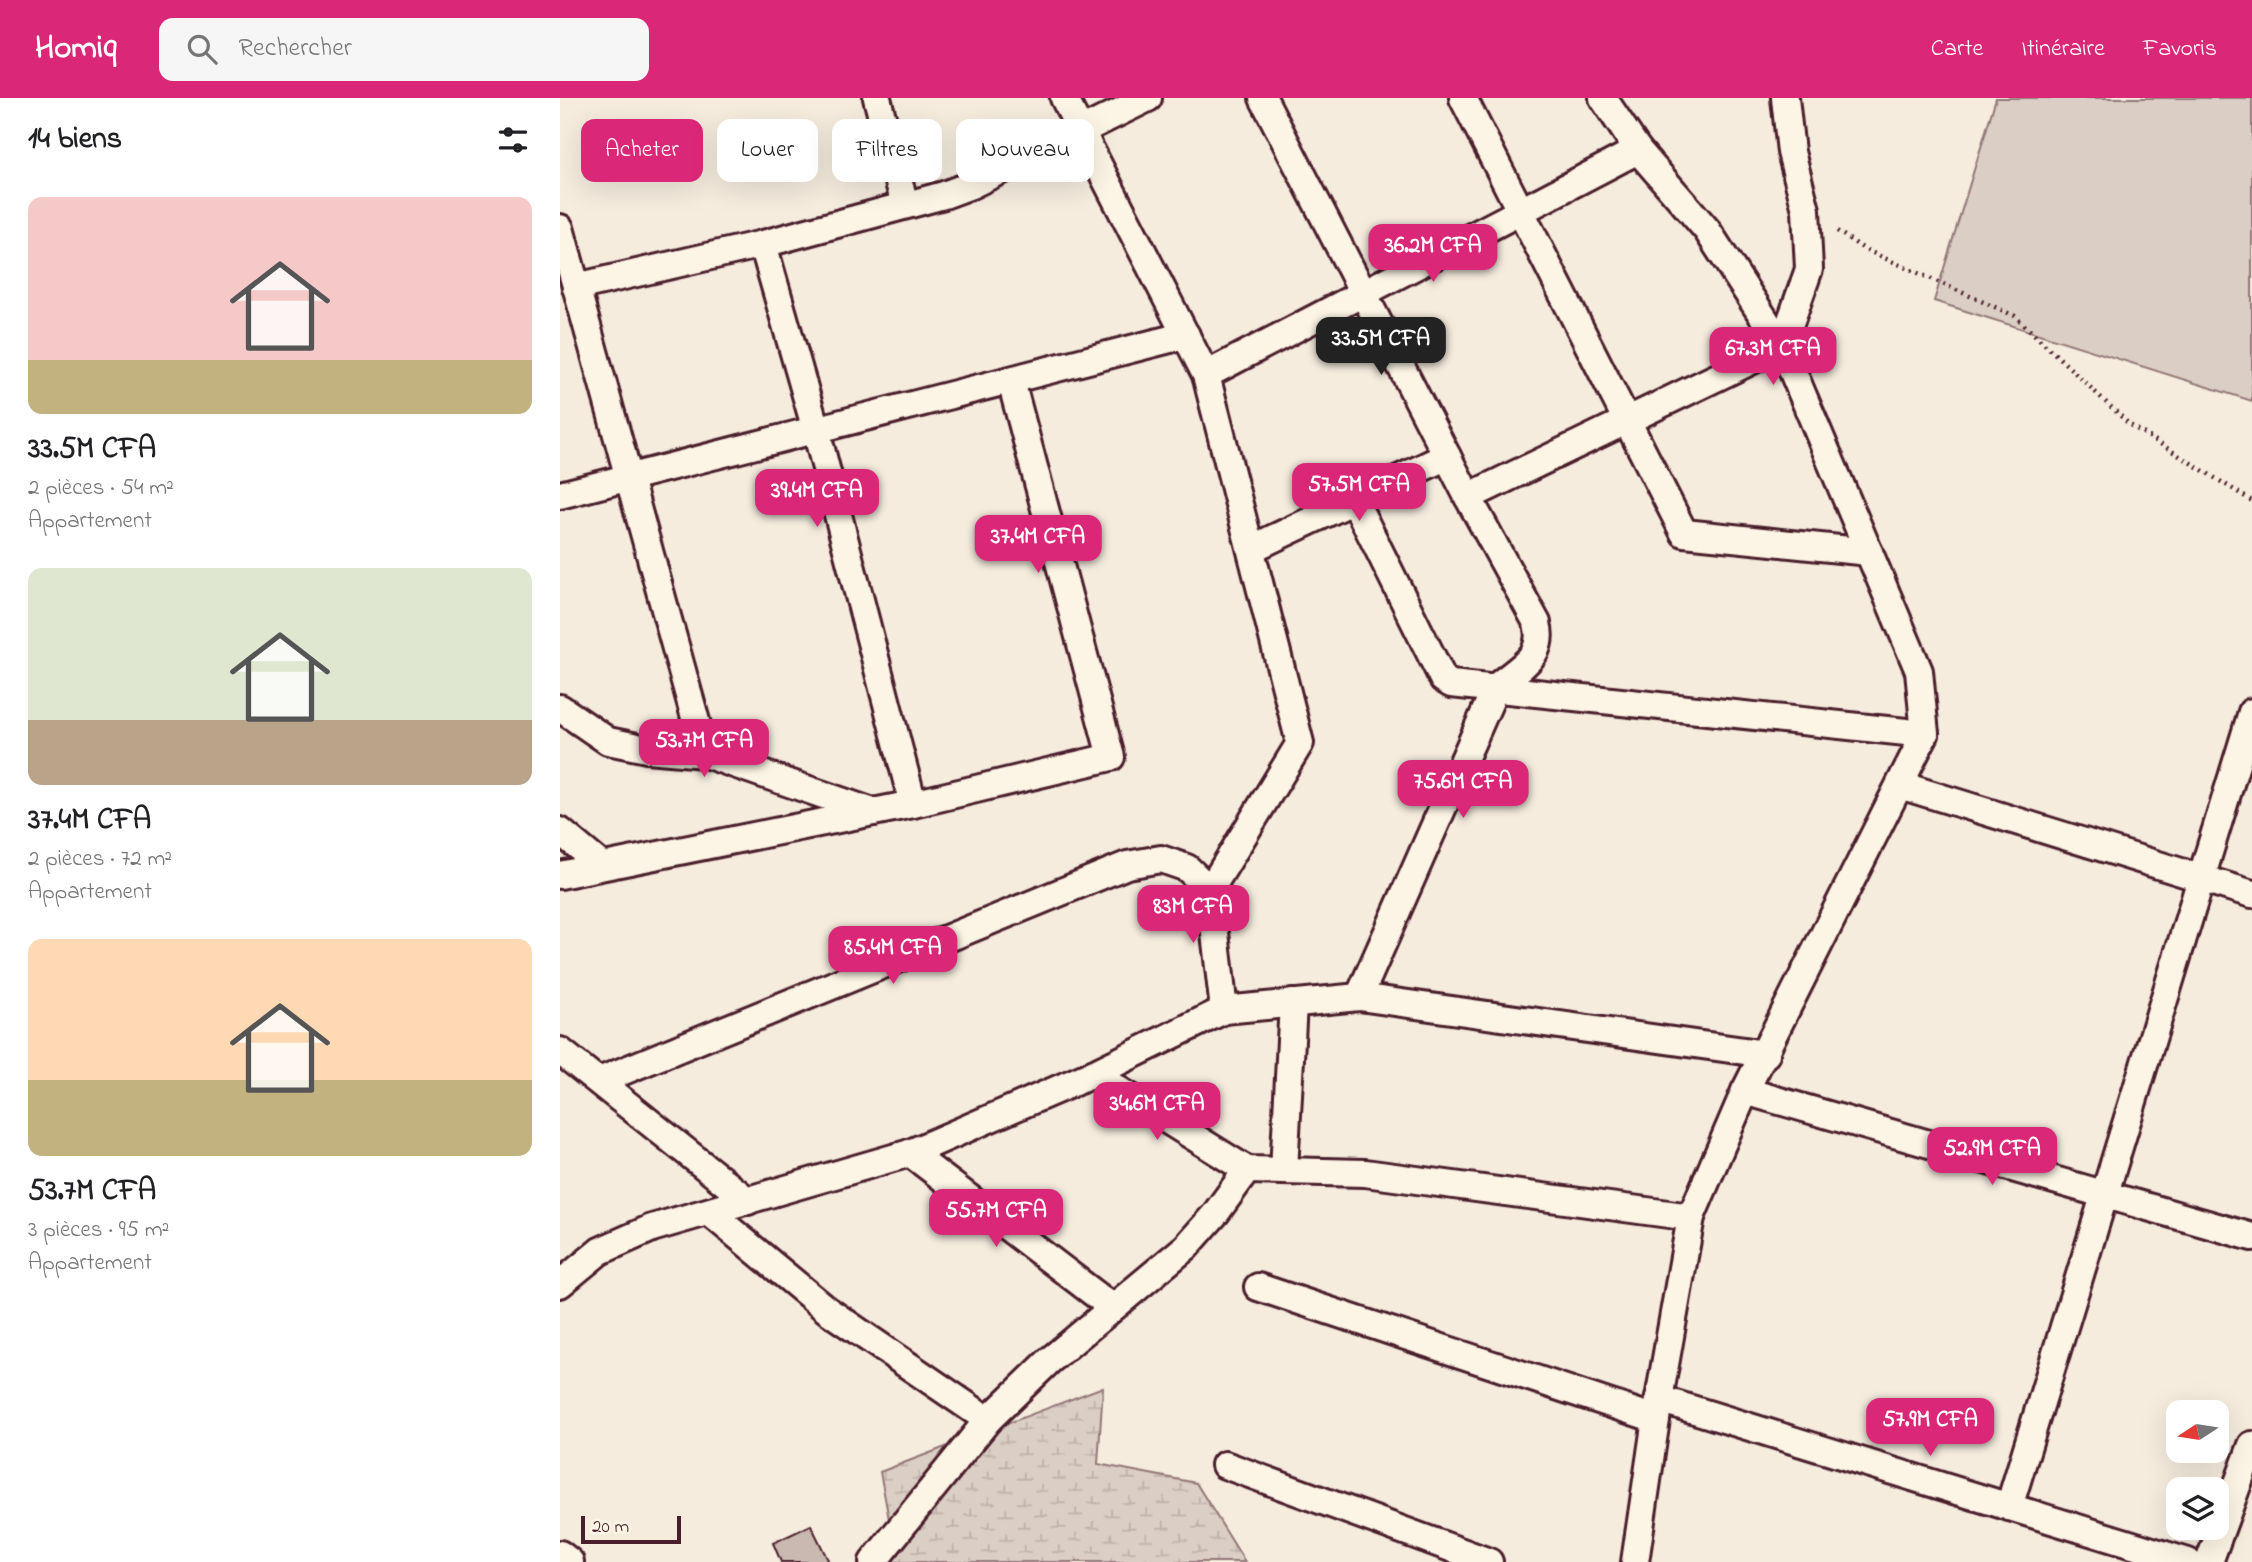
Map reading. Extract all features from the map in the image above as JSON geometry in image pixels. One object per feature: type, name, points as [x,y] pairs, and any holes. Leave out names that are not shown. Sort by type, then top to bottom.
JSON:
[{"type":"street","points":[[877,98],[905,205]]},
{"type":"street","points":[[1064,98],[1075,119]]},
{"type":"street","points":[[1094,126],[1149,98]]},
{"type":"street","points":[[1263,98],[1468,497],[1538,623],[1541,639],[1536,653],[1496,687],[1359,997]]},
{"type":"street","points":[[1463,98],[1684,533],[1869,552]]},
{"type":"street","points":[[1603,98],[1638,150],[1706,230],[1782,346],[1920,671],[1925,734],[1745,1091],[1691,1217],[1657,1409],[1635,1562]]},
{"type":"street","points":[[1468,497],[1782,346],[1809,269],[1806,210],[1791,152],[1784,98]]},
{"type":"street","points":[[1206,375],[1638,150]]},
{"type":"street","points":[[1094,155],[1206,375],[1300,743],[1210,890],[1224,1010]]},
{"type":"street","points":[[576,287],[763,244],[977,182]]},
{"type":"street","points":[[560,228],[705,754]]},
{"type":"street","points":[[763,244],[816,430],[913,804]]},
{"type":"street","points":[[560,495],[1186,335]]},
{"type":"street","points":[[560,874],[913,804],[1111,757],[1011,381]]},
{"type":"street","points":[[1251,549],[1447,456]]},
{"type":"street","points":[[1354,499],[1443,679],[1451,684],[1925,734]]},
{"type":"street","points":[[2009,1507],[2252,712]]},
{"type":"street","points":[[565,721],[608,741],[647,749],[705,754],[874,812]]},
{"type":"street","points":[[1900,785],[2252,894]]},
{"type":"street","points":[[560,831],[602,866]]},
{"type":"street","points":[[599,1081],[1127,865],[1161,859],[1187,868],[1210,890]]},
{"type":"street","points":[[561,1282],[600,1251],[652,1228],[910,1153],[1093,1074],[1224,1010],[1359,997],[1766,1054]]},
{"type":"street","points":[[1284,1170],[1293,1003]]},
{"type":"street","points":[[560,1051],[748,1201]]},
{"type":"street","points":[[1093,1074],[1247,1170],[1365,1173],[1691,1217]]},
{"type":"street","points":[[1745,1091],[2252,1237]]},
{"type":"street","points":[[910,1153],[1112,1307]]},
{"type":"street","points":[[873,1562],[988,1420],[1049,1360],[1186,1247],[1216,1213],[1247,1170]]},
{"type":"street","points":[[709,1212],[827,1310],[988,1420]]},
{"type":"street","points":[[1258,1287],[1657,1409],[2009,1507],[2188,1562]]},
{"type":"street","points":[[2209,1562],[2252,1445]]},
{"type":"street","points":[[1225,1465],[1489,1562]]},
{"type":"street","points":[[560,1554],[570,1562]]},
{"type":"path","points":[[1806,210],[1864,249],[2015,316],[2130,425],[2252,501]]},
{"type":"green space","points":[[1996,98],[2252,98],[2252,401],[1934,301]]},
{"type":"green space","points":[[1103,1387],[1098,1464],[1196,1483],[1245,1562],[861,1562],[892,1535],[880,1472]]},
{"type":"building","points":[[811,1525],[829,1562],[781,1562],[773,1543]]}]
